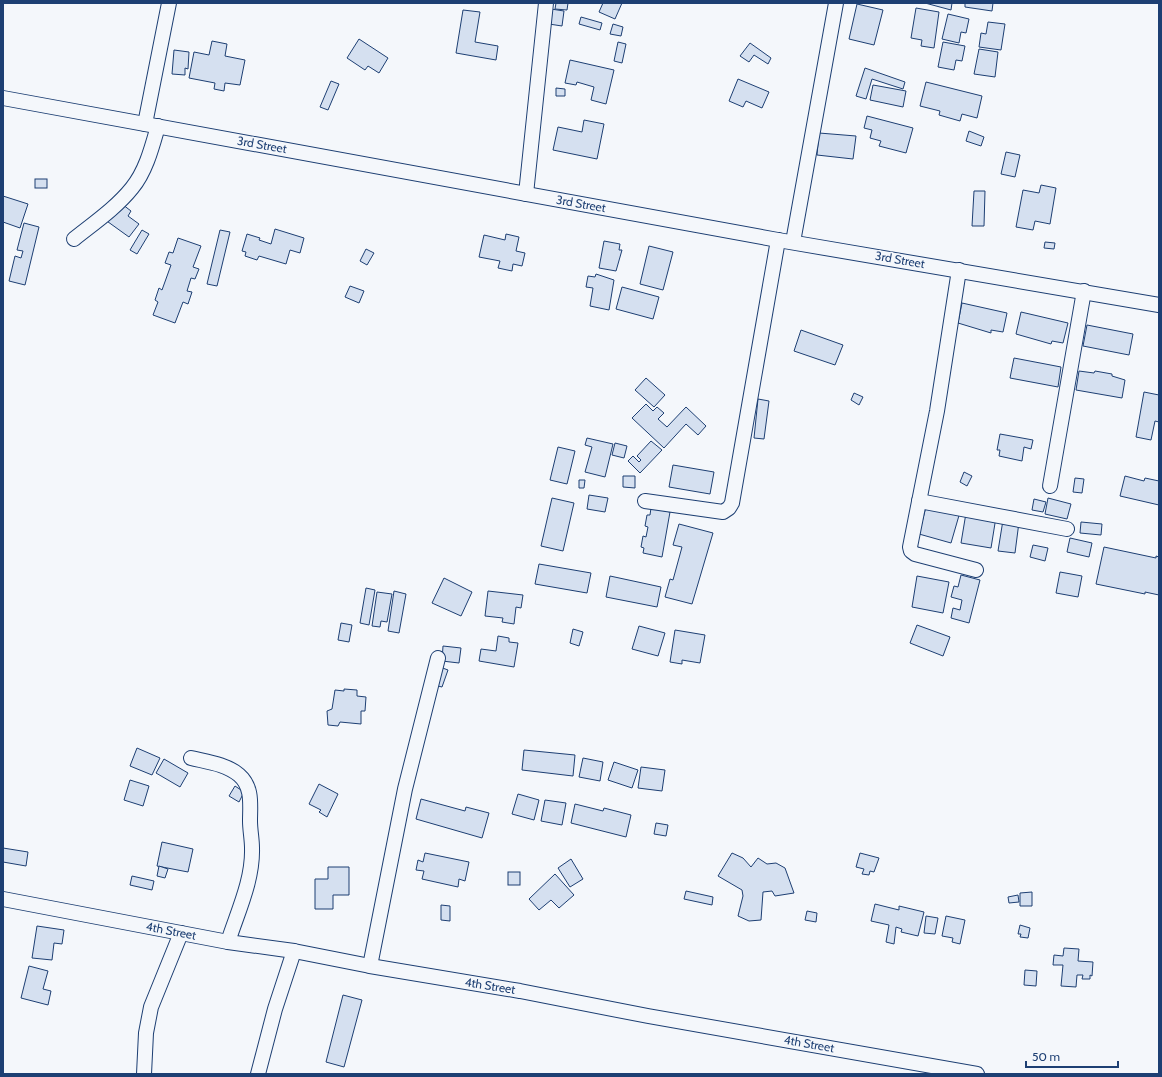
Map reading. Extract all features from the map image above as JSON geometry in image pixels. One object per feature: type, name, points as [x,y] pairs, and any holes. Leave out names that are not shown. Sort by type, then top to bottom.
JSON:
[{"type":"street","points":[[74,238],[113,208],[132,188],[143,169],[169,3]]},
{"type":"street","points":[[526,194],[546,3]]},
{"type":"street","points":[[793,242],[836,3]]},
{"type":"street","name":"3rd Street","points":[[3,98],[778,240],[1159,305]]},
{"type":"street","points":[[645,501],[723,512],[729,508],[732,503],[778,240]]},
{"type":"street","points":[[959,270],[937,411],[910,547],[911,551],[916,554],[976,570]]},
{"type":"street","points":[[1050,486],[1084,292]]},
{"type":"street","points":[[919,501],[1067,529]]},
{"type":"street","points":[[370,966],[405,789],[438,658]]},
{"type":"street","points":[[191,758],[229,767],[241,776],[247,785],[250,795],[250,827],[252,847],[251,868],[228,942]]},
{"type":"street","name":"4th Street","points":[[3,899],[228,942],[294,951],[370,966],[520,991],[648,1016],[977,1074]]},
{"type":"street","points":[[144,1074],[146,1033],[151,1007],[181,933]]},
{"type":"street","points":[[258,1074],[275,1009],[294,951]]},
{"type":"building","points":[[556,3],[568,3],[567,10],[555,9]]},
{"type":"building","points":[[603,3],[622,3],[615,19],[599,12]]},
{"type":"building","points":[[925,3],[952,3],[951,10]]},
{"type":"building","points":[[965,3],[993,3],[992,11],[965,7]]},
{"type":"building","points":[[857,4],[883,10],[874,45],[849,39]]},
{"type":"building","points":[[916,8],[939,12],[934,48],[921,46],[922,40],[911,38]]},
{"type":"building","points":[[551,9],[564,11],[562,26],[549,24]]},
{"type":"building","points":[[463,10],[480,12],[475,42],[498,46],[496,60],[456,53]]},
{"type":"building","points":[[948,14],[969,19],[966,33],[961,32],[959,43],[942,39]]},
{"type":"building","points":[[581,17],[602,23],[600,30],[579,24]]},
{"type":"building","points":[[988,22],[1005,24],[1001,50],[979,47],[981,33],[986,34]]},
{"type":"building","points":[[613,24],[623,27],[621,36],[610,34]]},
{"type":"building","points":[[359,39],[388,58],[379,73],[368,66],[365,70],[347,58]]},
{"type":"building","points":[[212,41],[227,44],[225,56],[245,60],[240,85],[225,83],[224,91],[214,89],[215,83],[189,78],[194,52],[209,55]]},
{"type":"building","points":[[618,42],[626,44],[622,63],[614,61]]},
{"type":"building","points":[[943,42],[965,46],[962,61],[956,60],[954,70],[938,67]]},
{"type":"building","points":[[750,43],[771,58],[768,64],[754,55],[749,62],[740,56]]},
{"type":"building","points":[[979,49],[998,52],[995,77],[974,74]]},
{"type":"building","points":[[174,50],[189,52],[188,69],[185,68],[185,75],[172,74]]},
{"type":"building","points":[[570,60],[614,70],[606,104],[591,100],[594,87],[577,82],[576,85],[565,83]]},
{"type":"building","points":[[865,68],[905,82],[903,89],[872,79],[866,99],[856,96]]},
{"type":"building","points":[[738,79],[769,92],[762,108],[746,101],[743,107],[729,101]]},
{"type":"building","points":[[331,81],[339,84],[328,110],[320,107]]},
{"type":"building","points":[[926,82],[982,96],[977,118],[962,114],[960,121],[939,115],[940,111],[920,106]]},
{"type":"building","points":[[873,85],[906,91],[903,107],[870,100]]},
{"type":"building","points":[[556,88],[565,89],[565,96],[556,96]]},
{"type":"building","points":[[867,116],[913,128],[906,153],[879,146],[881,141],[870,138],[872,130],[864,128]]},
{"type":"building","points":[[584,120],[604,124],[597,159],[553,150],[558,127],[582,132]]},
{"type":"building","points":[[969,131],[984,137],[981,146],[966,141]]},
{"type":"building","points":[[819,133],[856,136],[853,159],[817,155]]},
{"type":"building","points":[[1006,152],[1020,155],[1015,177],[1001,174]]},
{"type":"building","points":[[35,179],[47,179],[47,188],[35,188]]},
{"type":"building","points":[[1041,185],[1056,188],[1050,224],[1035,221],[1033,230],[1016,227],[1023,190],[1039,193]]},
{"type":"building","points":[[974,191],[985,191],[984,226],[972,226]]},
{"type":"building","points":[[3,196],[28,204],[20,228],[3,222]]},
{"type":"building","points":[[118,201],[131,211],[128,216],[139,224],[129,237],[104,219]]},
{"type":"building","points":[[24,223],[39,227],[25,285],[9,281],[15,256],[21,258],[23,251],[17,250]]},
{"type":"building","points":[[275,229],[304,238],[300,253],[290,250],[286,264],[259,256],[257,260],[245,256],[246,252],[242,251],[247,234],[260,238],[259,240],[271,244]]},
{"type":"building","points":[[142,230],[149,234],[137,254],[130,250]]},
{"type":"building","points":[[220,230],[230,232],[217,286],[207,284]]},
{"type":"building","points":[[506,234],[519,237],[516,251],[525,253],[522,266],[513,264],[512,271],[498,268],[500,261],[479,257],[484,235],[505,240]]},
{"type":"building","points":[[178,238],[201,246],[193,267],[199,269],[195,279],[191,278],[187,291],[192,292],[188,304],[183,302],[175,323],[153,315],[158,302],[155,300],[159,288],[162,290],[171,265],[165,263],[169,252],[173,253]]},
{"type":"building","points":[[604,241],[620,244],[619,250],[622,250],[616,271],[599,268]]},
{"type":"building","points":[[1045,242],[1055,243],[1054,249],[1044,248]]},
{"type":"building","points":[[649,246],[673,252],[663,290],[640,284]]},
{"type":"building","points":[[366,249],[374,253],[367,265],[360,261]]},
{"type":"building","points":[[596,274],[614,280],[609,310],[590,306],[593,288],[586,287],[588,276],[595,277]]},
{"type":"building","points":[[350,286],[364,291],[359,303],[345,297]]},
{"type":"building","points":[[622,287],[659,297],[653,319],[616,309]]},
{"type":"building","points":[[962,303],[1007,313],[1003,332],[991,330],[991,333],[958,323]]},
{"type":"building","points":[[1021,312],[1068,323],[1063,343],[1052,341],[1051,344],[1016,334]]},
{"type":"building","points":[[1087,325],[1133,334],[1129,355],[1083,346]]},
{"type":"building","points":[[801,330],[843,345],[835,365],[794,351]]},
{"type":"building","points":[[1014,358],[1061,367],[1058,387],[1010,378]]},
{"type":"building","points":[[1079,371],[1094,373],[1095,371],[1112,374],[1112,376],[1125,380],[1122,398],[1076,390]]},
{"type":"building","points":[[646,378],[665,395],[654,407],[635,390]]},
{"type":"building","points":[[1144,392],[1159,395],[1159,422],[1155,421],[1151,440],[1136,437]]},
{"type":"building","points":[[854,393],[863,397],[859,405],[851,400]]},
{"type":"building","points":[[758,399],[769,401],[764,439],[754,438]]},
{"type":"building","points":[[646,404],[653,411],[657,407],[664,413],[658,419],[667,427],[686,407],[706,426],[698,435],[686,424],[664,448],[632,418]]},
{"type":"building","points":[[1000,434],[1033,440],[1031,449],[1024,447],[1022,461],[999,456],[1000,450],[997,450]]},
{"type":"building","points":[[587,438],[613,444],[605,477],[585,472],[592,447],[585,445]]},
{"type":"building","points":[[651,441],[662,450],[640,473],[628,461],[633,456],[639,462],[641,460],[637,456]]},
{"type":"building","points":[[615,443],[627,446],[624,458],[612,455]]},
{"type":"building","points":[[558,447],[575,451],[567,484],[550,480]]},
{"type":"building","points":[[673,465],[714,472],[710,494],[669,487]]},
{"type":"building","points":[[964,472],[972,476],[967,486],[960,482]]},
{"type":"building","points":[[623,476],[635,476],[635,488],[623,487]]},
{"type":"building","points":[[1125,476],[1144,481],[1145,478],[1159,481],[1159,505],[1120,496]]},
{"type":"building","points":[[1075,478],[1084,479],[1082,493],[1073,492]]},
{"type":"building","points":[[579,480],[585,480],[584,488],[579,488]]},
{"type":"building","points":[[589,495],[608,498],[605,512],[587,509]]},
{"type":"building","points":[[552,498],[574,503],[563,551],[541,546]]},
{"type":"building","points":[[1048,498],[1071,504],[1067,519],[1045,514]]},
{"type":"building","points":[[1034,499],[1046,502],[1043,512],[1032,510]]},
{"type":"building","points":[[927,503],[960,512],[951,543],[919,534]]},
{"type":"building","points":[[651,508],[670,512],[662,557],[643,553],[644,548],[641,547],[643,536],[646,537],[648,527],[645,526],[647,515],[650,515]]},
{"type":"building","points":[[966,513],[996,517],[991,548],[961,543]]},
{"type":"building","points":[[1003,520],[1019,522],[1015,553],[998,551]]},
{"type":"building","points":[[1081,522],[1102,524],[1101,535],[1080,533]]},
{"type":"building","points":[[679,524],[713,533],[692,604],[665,597],[670,579],[673,580],[682,547],[673,545]]},
{"type":"building","points":[[1070,538],[1092,543],[1089,557],[1067,552]]},
{"type":"building","points":[[1033,545],[1048,548],[1045,561],[1030,557]]},
{"type":"building","points":[[1104,547],[1156,558],[1156,556],[1159,557],[1159,595],[1145,592],[1145,594],[1096,584]]},
{"type":"building","points":[[539,564],[591,573],[587,593],[535,584]]},
{"type":"building","points":[[1060,572],[1082,576],[1078,597],[1056,593]]},
{"type":"building","points":[[961,575],[980,580],[969,623],[951,618],[953,608],[960,610],[962,600],[951,597],[954,586],[958,587]]},
{"type":"building","points":[[610,576],[661,587],[657,607],[606,597]]},
{"type":"building","points":[[917,576],[949,582],[943,613],[912,607]]},
{"type":"building","points":[[444,578],[472,592],[461,616],[432,603]]},
{"type":"building","points":[[366,588],[375,590],[369,625],[360,623]]},
{"type":"building","points":[[394,591],[406,594],[399,633],[388,631]]},
{"type":"building","points":[[488,591],[523,595],[521,608],[516,607],[514,624],[502,622],[503,618],[485,616]]},
{"type":"building","points":[[377,592],[392,594],[387,622],[381,621],[380,627],[372,626]]},
{"type":"building","points":[[341,623],[352,625],[349,642],[338,640]]},
{"type":"building","points":[[917,625],[950,637],[943,656],[910,643]]},
{"type":"building","points":[[639,626],[665,633],[658,656],[632,649]]},
{"type":"building","points":[[573,629],[583,632],[579,646],[570,643]]},
{"type":"building","points":[[675,630],[705,635],[700,663],[682,660],[682,664],[670,662]]},
{"type":"building","points":[[498,636],[509,638],[509,642],[518,643],[514,667],[479,661],[481,649],[496,651]]},
{"type":"building","points":[[443,646],[461,648],[459,663],[442,661]]},
{"type":"building","points":[[440,667],[448,670],[442,687],[434,685]]},
{"type":"building","points":[[344,689],[357,690],[357,696],[366,697],[365,711],[361,711],[361,724],[340,722],[338,726],[328,725],[327,711],[332,709],[335,690],[344,691]]},
{"type":"building","points":[[137,748],[160,758],[152,775],[130,766]]},
{"type":"building","points":[[524,750],[575,755],[573,776],[522,770]]},
{"type":"building","points":[[583,758],[603,762],[600,781],[579,777]]},
{"type":"building","points":[[164,759],[188,773],[180,787],[156,773]]},
{"type":"building","points":[[614,762],[638,770],[632,788],[608,780]]},
{"type":"building","points":[[641,767],[665,770],[662,791],[638,788]]},
{"type":"building","points":[[130,780],[149,786],[143,806],[124,800]]},
{"type":"building","points":[[319,784],[338,794],[327,817],[319,812],[321,810],[309,804]]},
{"type":"building","points":[[235,786],[244,792],[239,802],[229,796]]},
{"type":"building","points":[[518,794],[539,800],[534,820],[512,814]]},
{"type":"building","points":[[421,799],[465,811],[466,807],[489,813],[482,838],[416,819]]},
{"type":"building","points":[[545,800],[566,803],[562,825],[541,821]]},
{"type":"building","points":[[575,804],[603,811],[604,808],[631,815],[626,837],[571,823]]},
{"type":"building","points":[[656,823],[668,825],[666,836],[654,834]]},
{"type":"building","points":[[162,842],[193,849],[188,872],[157,866]]},
{"type":"building","points":[[3,848],[28,852],[26,866],[3,862]]},
{"type":"building","points":[[425,853],[469,862],[465,881],[459,879],[458,887],[422,879],[424,871],[416,870],[418,860],[423,862]]},
{"type":"building","points":[[732,853],[743,858],[751,867],[758,858],[767,864],[776,863],[785,868],[794,893],[775,896],[772,891],[763,892],[761,920],[749,921],[738,916],[743,896],[742,890],[718,876]]},
{"type":"building","points":[[860,853],[879,858],[874,872],[870,871],[869,875],[862,874],[864,869],[856,867]]},
{"type":"building","points":[[571,859],[583,879],[570,887],[558,868]]},
{"type":"building","points":[[159,866],[168,869],[165,878],[157,876]]},
{"type":"building","points":[[328,867],[349,867],[349,895],[333,895],[333,909],[315,909],[315,879],[328,879]]},
{"type":"building","points":[[508,872],[520,872],[520,885],[508,885]]},
{"type":"building","points":[[555,874],[574,895],[559,908],[551,900],[539,910],[529,899]]},
{"type":"building","points":[[132,876],[154,881],[152,890],[130,885]]},
{"type":"building","points":[[686,891],[713,897],[712,905],[684,899]]},
{"type":"building","points":[[1032,892],[1032,906],[1020,906],[1020,893]]},
{"type":"building","points":[[1018,895],[1019,902],[1009,903],[1008,897]]},
{"type":"building","points":[[875,904],[899,910],[899,906],[924,912],[918,936],[901,932],[902,929],[896,927],[894,944],[886,942],[889,925],[871,921]]},
{"type":"building","points":[[441,905],[450,906],[450,921],[441,920]]},
{"type":"building","points":[[807,911],[817,913],[816,922],[805,920]]},
{"type":"building","points":[[926,916],[938,918],[935,934],[924,933]]},
{"type":"building","points":[[946,916],[965,920],[960,944],[952,942],[953,938],[942,936]]},
{"type":"building","points":[[1020,925],[1030,928],[1028,938],[1020,937],[1021,934],[1018,934]]},
{"type":"building","points":[[37,926],[64,930],[62,944],[54,943],[52,960],[32,958]]},
{"type":"building","points":[[1064,948],[1079,949],[1078,961],[1093,962],[1092,976],[1090,975],[1090,979],[1082,979],[1083,975],[1077,975],[1076,987],[1061,986],[1063,965],[1053,965],[1054,955],[1063,956]]},
{"type":"building","points":[[29,966],[48,971],[43,989],[51,991],[48,1005],[21,998]]},
{"type":"building","points":[[1025,970],[1037,971],[1036,986],[1024,985]]},
{"type":"building","points":[[343,995],[362,1000],[344,1067],[326,1062]]}]
